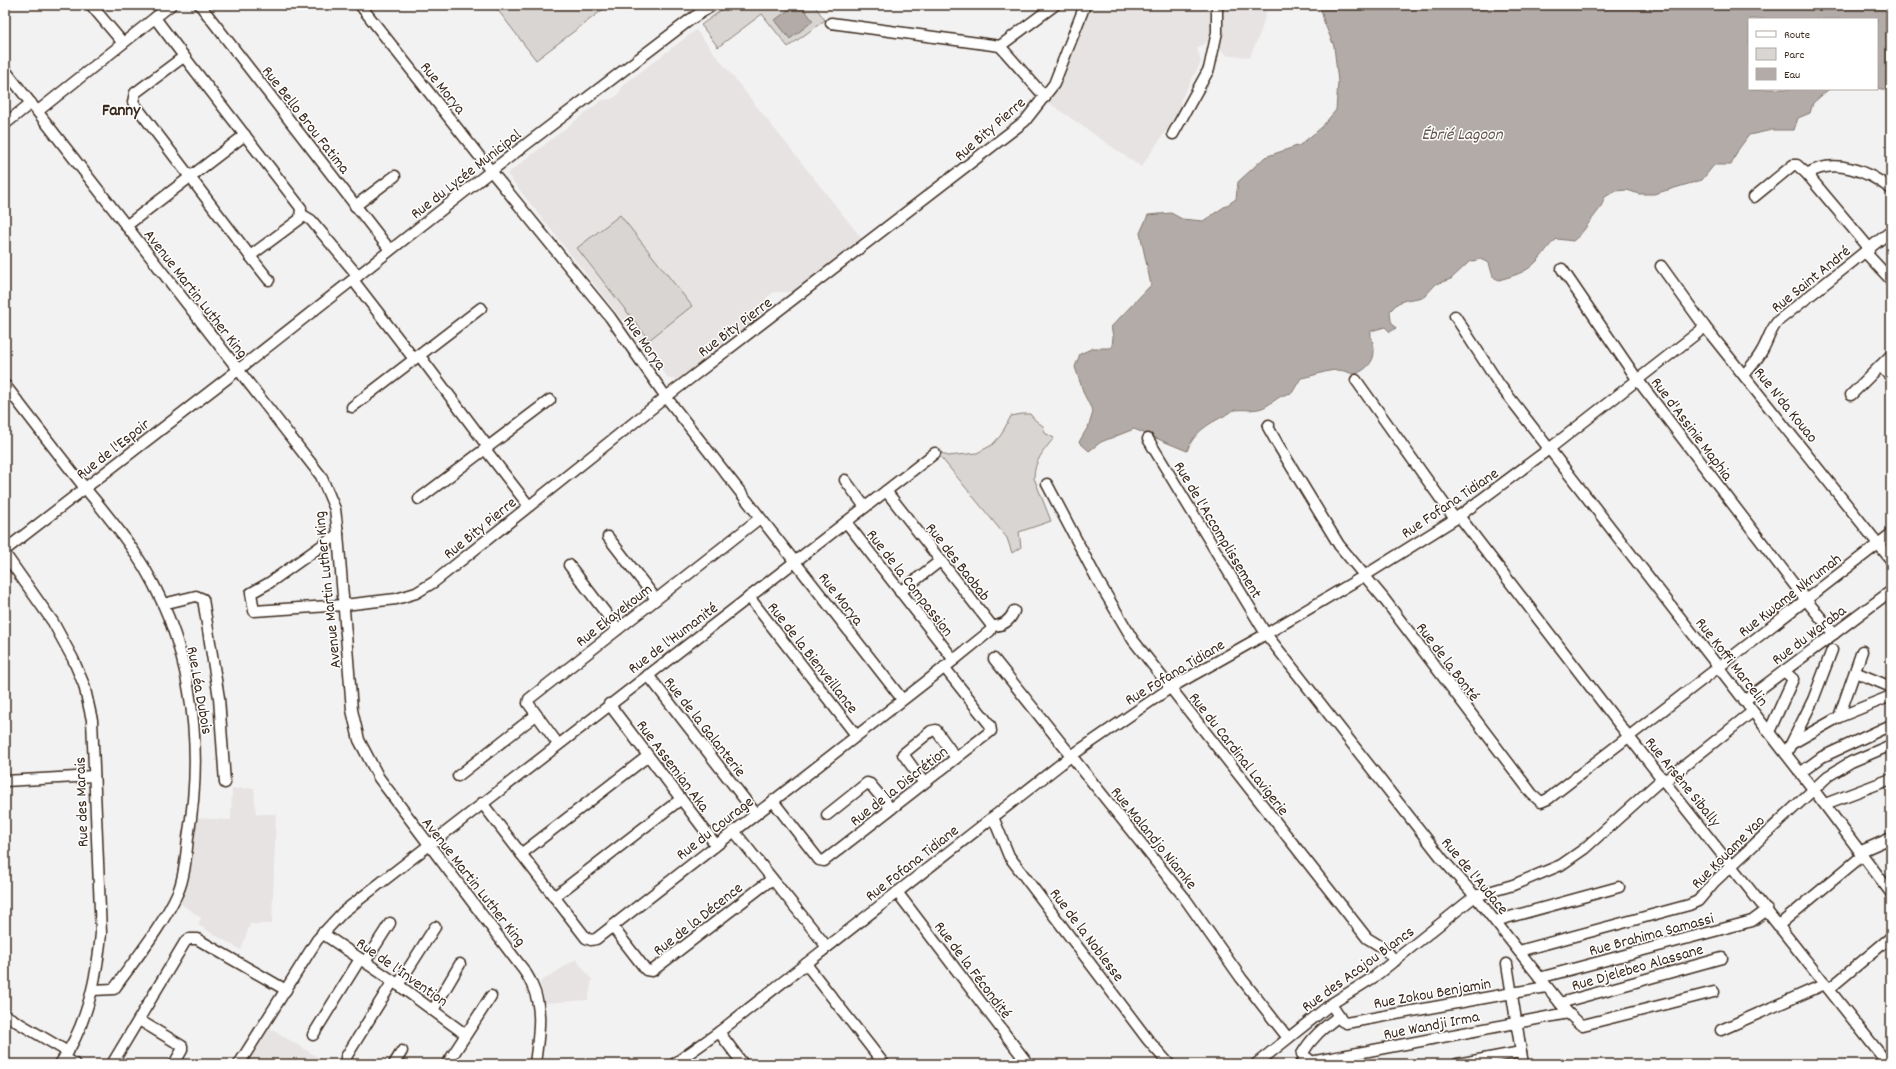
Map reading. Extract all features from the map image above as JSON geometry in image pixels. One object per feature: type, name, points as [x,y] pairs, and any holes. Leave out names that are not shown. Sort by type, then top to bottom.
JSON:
[{"type":"street","points":[[92,5],[123,43]]},
{"type":"street","points":[[38,112],[172,5]]},
{"type":"street","name":"Rue Bello Brou Fatima","points":[[200,5],[390,250]]},
{"type":"street","name":"Rue Morya","points":[[360,5],[491,171],[610,317],[666,397],[902,700]]},
{"type":"street","name":"Rue du Lycée Municipal","points":[[238,370],[491,171],[691,19],[714,5]]},
{"type":"street","points":[[1000,46],[1055,5]]},
{"type":"street","name":"Rue Bity Pierre","points":[[338,534],[269,583],[251,593],[253,608],[258,612],[396,599],[416,593],[434,582],[666,397],[1025,121],[1054,84],[1085,5]]},
{"type":"street","points":[[1174,134],[1209,68],[1216,32],[1217,5]]},
{"type":"street","points":[[155,18],[299,204],[301,214],[300,219],[250,256]]},
{"type":"street","points":[[831,23],[1000,46],[1045,96]]},
{"type":"street","points":[[186,59],[182,58],[135,93],[133,102],[189,178],[269,280]]},
{"type":"street","name":"Avenue Martin Luther King","points":[[5,70],[321,476],[335,509],[352,710],[359,740],[379,778],[519,964],[532,985],[539,1010],[540,1024],[535,1064]]},
{"type":"street","points":[[5,124],[31,103]]},
{"type":"street","points":[[126,226],[245,135]]},
{"type":"street","points":[[1754,197],[1793,166],[1797,165],[1807,174],[1891,280]]},
{"type":"street","points":[[1807,174],[1815,169],[1844,167],[1864,173],[1891,190]]},
{"type":"street","points":[[355,206],[395,176]]},
{"type":"street","points":[[301,214],[311,220],[487,448],[529,506]]},
{"type":"street","name":"Rue Saint André","points":[[1744,375],[1756,361],[1764,348],[1769,332],[1778,321],[1891,231]]},
{"type":"street","name":"Rue N'da Kouao","points":[[1661,266],[1705,327],[1891,560]]},
{"type":"street","name":"Rue d'Assinie Maphia","points":[[1562,269],[1637,379],[1806,600],[1834,634]]},
{"type":"street","points":[[352,407],[481,308]]},
{"type":"street","name":"Rue Koffi Marcelin","points":[[1455,316],[1499,384],[1752,712],[1825,804],[1891,893]]},
{"type":"street","name":"Rue Fofana Tidiane","points":[[674,1064],[719,1032],[1071,756],[1170,688],[1266,634],[1364,576],[1457,517],[1550,449],[1705,327]]},
{"type":"street","points":[[1851,395],[1891,355]]},
{"type":"street","points":[[1880,366],[1891,377]]},
{"type":"street","name":"Rue de l'Espoir","points":[[5,550],[238,370]]},
{"type":"street","name":"Rue Arsène Sibally","points":[[1356,380],[1457,517],[1888,1064]]},
{"type":"street","name":"Rue Léa Dubois","points":[[5,385],[136,554],[164,604],[176,636],[187,679],[193,716],[196,756],[192,819],[178,891],[156,931],[114,989],[92,990]]},
{"type":"street","points":[[419,499],[550,400]]},
{"type":"street","name":"Rue de la Bonté","points":[[1269,425],[1268,427],[1277,443],[1329,529],[1364,576],[1388,604],[1532,794],[1542,802],[1548,799],[1629,737]]},
{"type":"street","name":"Rue de l'Accomplissement","points":[[1148,439],[1266,634]]},
{"type":"street","name":"Rue de l'Humanité","points":[[239,1064],[322,933],[343,912],[609,704],[935,453]]},
{"type":"street","points":[[845,480],[865,507]]},
{"type":"street","name":"Rue du Cardinal Lavigerie","points":[[1048,484],[1101,586],[1133,640],[1367,938],[1385,949],[1395,961]]},
{"type":"street","name":"Rue des Baobab","points":[[886,491],[992,626]]},
{"type":"street","name":"Rue Ekayekoum","points":[[558,744],[528,703],[529,699],[760,518]]},
{"type":"street","name":"Rue de la Compassion","points":[[846,522],[954,660]]},
{"type":"street","name":"Rue Kwame Nkrumah","points":[[1629,737],[1891,534]]},
{"type":"street","points":[[608,537],[656,599]]},
{"type":"street","name":"Rue des Marais","points":[[5,554],[53,622],[73,659],[84,685],[92,720],[101,933],[98,968],[86,1012],[64,1058]]},
{"type":"street","points":[[900,592],[940,561]]},
{"type":"street","points":[[569,565],[618,629]]},
{"type":"street","name":"Rue du Waraba","points":[[1744,701],[1891,592]]},
{"type":"street","points":[[164,604],[196,596],[203,599],[219,698],[225,783]]},
{"type":"street","name":"Rue de la Bienveillance","points":[[749,597],[856,735]]},
{"type":"street","points":[[992,626],[999,626],[1006,622],[1014,611]]},
{"type":"street","name":"Rue du Courage","points":[[482,803],[586,938],[591,940],[596,939],[856,735],[944,668],[990,631],[992,626]]},
{"type":"street","name":"Rue de l'Audace","points":[[1266,634],[1444,861],[1475,896],[1546,987],[1568,1013],[1580,1024],[1583,1025],[1714,992]]},
{"type":"street","points":[[1786,754],[1793,743],[1813,700],[1832,650]]},
{"type":"street","points":[[1839,718],[1862,651]]},
{"type":"street","name":"Rue Malandjo Niamke","points":[[994,659],[1184,897],[1241,978],[1288,1038]]},
{"type":"street","name":"Rue de la Discrétion","points":[[773,801],[822,862],[891,809],[991,731],[991,727],[944,668]]},
{"type":"street","points":[[1769,732],[1793,678],[1784,671]]},
{"type":"street","points":[[1855,672],[1891,686]]},
{"type":"street","name":"Rue de la Galanterie","points":[[648,675],[756,814]]},
{"type":"street","points":[[1793,743],[1839,718],[1891,696]]},
{"type":"street","name":"Rue Assemian Aka","points":[[609,704],[716,845]]},
{"type":"street","points":[[1475,896],[1513,885],[1561,865],[1584,849],[1664,780],[1752,712]]},
{"type":"street","points":[[458,776],[536,715]]},
{"type":"street","points":[[1800,772],[1822,757],[1891,725]]},
{"type":"street","points":[[924,783],[903,754],[931,731],[936,730],[956,758]]},
{"type":"street","name":"Rue Kouame Yao","points":[[1518,952],[1689,905],[1698,901],[1714,882],[1828,776],[1850,762],[1891,745]]},
{"type":"street","points":[[521,854],[648,756]]},
{"type":"street","points":[[5,781],[94,776]]},
{"type":"street","points":[[1825,804],[1891,779]]},
{"type":"street","points":[[827,815],[867,783],[870,784],[891,809]]},
{"type":"street","points":[[554,896],[681,799]]},
{"type":"street","name":"Rue de la Noblesse","points":[[992,817],[1009,856],[1148,1040],[1169,1064]]},
{"type":"street","points":[[734,831],[827,946]]},
{"type":"street","points":[[1779,925],[1861,854],[1891,838]]},
{"type":"street","name":"Rue de la Décence","points":[[612,926],[646,970],[652,971],[772,879]]},
{"type":"street","points":[[1495,921],[1619,887]]},
{"type":"street","name":"Rue de la Fécondité","points":[[897,892],[1028,1064]]},
{"type":"street","name":"Rue des Acajou Blancs","points":[[1256,1064],[1332,1004],[1374,977],[1395,961],[1475,896]]},
{"type":"street","name":"Rue Brahima Samassi","points":[[1539,978],[1752,921],[1767,910]]},
{"type":"street","points":[[313,1035],[362,960],[390,923]]},
{"type":"street","points":[[347,1064],[346,1057],[435,927]]},
{"type":"street","name":"Rue de l'Invention","points":[[322,933],[396,983],[466,1034]]},
{"type":"street","points":[[1721,1030],[1827,987],[1891,937]]},
{"type":"street","points":[[112,1064],[185,942],[189,939],[197,940],[286,990]]},
{"type":"street","name":"Rue Djelebeo Alassane","points":[[1560,1003],[1722,958]]},
{"type":"street","points":[[433,1010],[460,964]]},
{"type":"street","points":[[806,964],[884,1064]]},
{"type":"street","points":[[1506,964],[1523,1064]]},
{"type":"street","name":"Rue Zokou Benjamin","points":[[1338,1016],[1342,1021],[1346,1022],[1546,987]]},
{"type":"street","points":[[447,1064],[491,996]]},
{"type":"street","points":[[1311,1061],[1302,1054],[1309,1042],[1319,1031],[1338,1016],[1332,1004]]},
{"type":"street","name":"Rue Wandji Irma","points":[[1300,1064],[1568,1013]]},
{"type":"street","points":[[5,1015],[64,1058],[75,1064]]},
{"type":"street","points":[[139,1020],[182,1046],[182,1050],[174,1064]]},
{"type":"street","points":[[719,1032],[743,1064]]},
{"type":"street","points":[[394,1064],[402,1051]]},
{"type":"street","points":[[1457,1064],[1521,1052]]},
{"type":"shaded area","points":[[1092,5],[1268,5],[1261,31],[1250,57],[1228,56],[1211,40],[1197,48],[1201,62],[1180,101],[1182,108],[1141,167],[1049,103],[1057,90],[1070,61]]},
{"type":"shaded area","points":[[696,30],[863,240],[792,292],[774,292],[767,297],[766,313],[680,379],[669,379],[507,174],[602,100],[611,99],[618,95],[623,85]]},
{"type":"shaded area","points":[[254,788],[256,814],[276,814],[272,924],[250,924],[241,950],[198,925],[201,918],[180,903],[197,818],[231,820],[232,789]]},
{"type":"shaded area","points":[[576,959],[592,980],[588,1000],[545,1003],[540,982]]},
{"type":"shaded area","points":[[268,1027],[329,1064],[245,1064]]},
{"type":"green space","points":[[494,5],[609,5],[536,60]]},
{"type":"green space","points":[[728,5],[814,5],[825,20],[788,47],[762,14],[718,47],[701,25]]},
{"type":"green space","points":[[620,215],[692,306],[649,340],[577,248]]},
{"type":"green space","points":[[1030,414],[1043,426],[1045,433],[1054,438],[1043,451],[1034,472],[1034,478],[1051,521],[1019,532],[1021,547],[1012,553],[1007,538],[934,449],[948,456],[977,453],[992,445],[1001,435],[1011,416]]},
{"type":"water","points":[[795,5],[801,5],[813,21],[790,39],[775,20]]},
{"type":"water","name":"Ébrié Lagoon","points":[[1320,5],[1891,5],[1891,91],[1878,88],[1878,18],[1748,18],[1748,90],[1828,90],[1813,103],[1810,113],[1798,118],[1794,130],[1772,130],[1749,135],[1738,150],[1731,165],[1714,165],[1702,180],[1654,194],[1639,194],[1627,190],[1615,191],[1605,197],[1598,211],[1577,238],[1573,241],[1557,239],[1532,266],[1519,274],[1499,280],[1493,277],[1489,263],[1480,259],[1469,262],[1451,279],[1436,284],[1424,297],[1398,303],[1390,311],[1391,321],[1396,328],[1390,332],[1385,327],[1371,331],[1374,349],[1373,358],[1362,371],[1354,375],[1341,370],[1334,370],[1301,378],[1292,393],[1279,398],[1262,408],[1235,410],[1212,422],[1197,434],[1187,451],[1134,429],[1101,442],[1089,451],[1079,442],[1089,425],[1093,412],[1084,394],[1075,367],[1080,354],[1093,348],[1112,347],[1113,336],[1111,327],[1151,285],[1140,233],[1148,215],[1171,213],[1182,219],[1203,221],[1236,199],[1238,182],[1265,157],[1300,145],[1321,128],[1336,110],[1338,82],[1334,46],[1324,22]]},
{"type":"district","name":"Fanny","points":[[121,109]]}]
